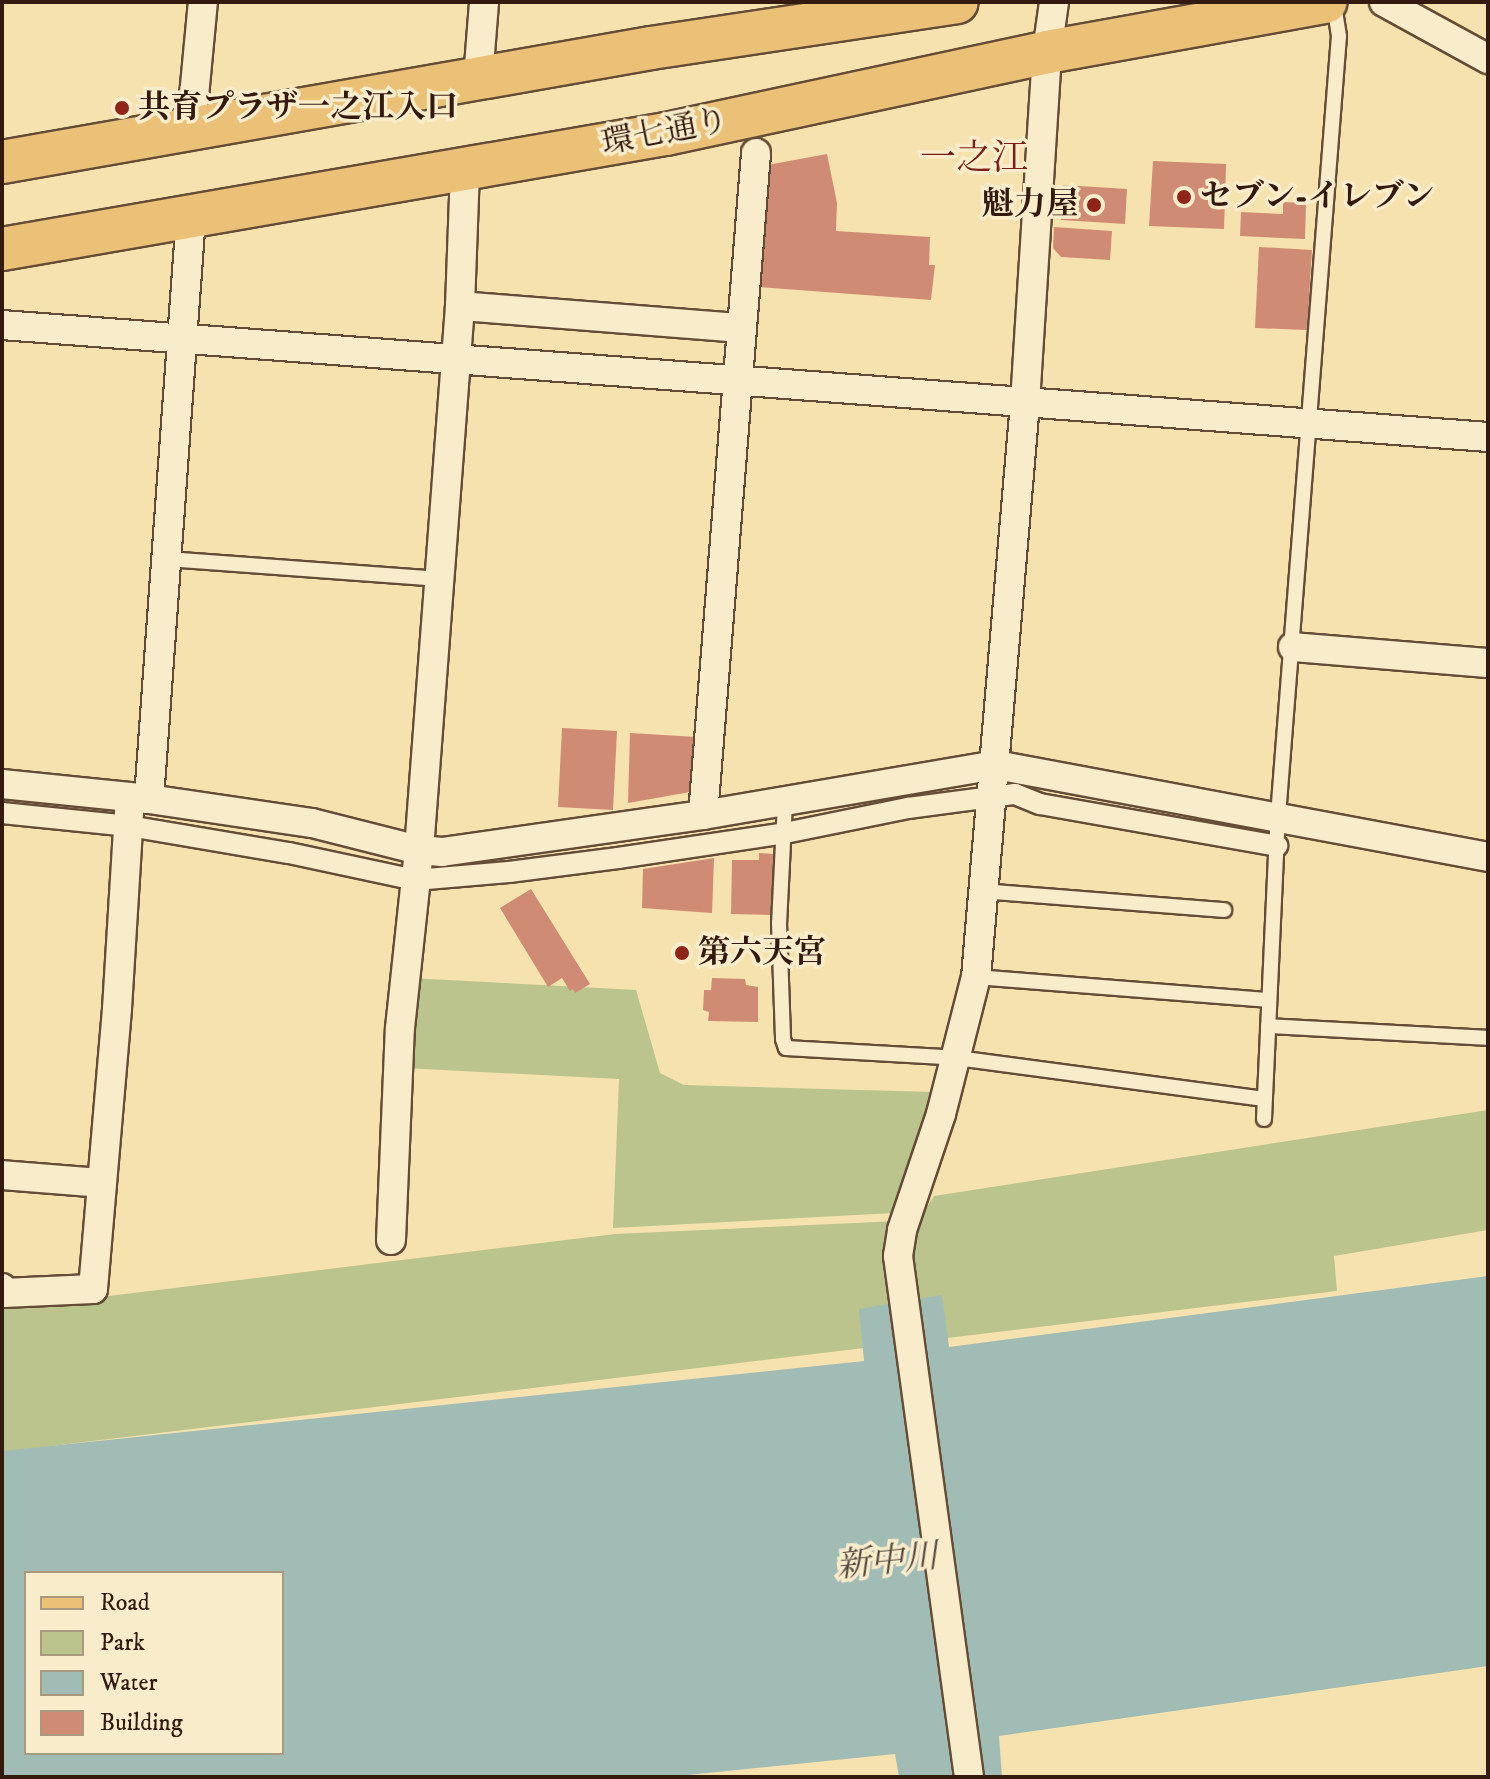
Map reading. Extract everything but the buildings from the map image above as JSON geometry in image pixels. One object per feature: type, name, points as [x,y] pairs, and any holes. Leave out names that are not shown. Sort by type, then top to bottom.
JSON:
[{"type":"main road","points":[[2,162],[478,79],[767,16],[957,2]]},
{"type":"main road","name":"環七通り","points":[[2,249],[465,171],[809,105],[1047,52],[1326,2]]},
{"type":"street","points":[[191,128],[203,2]]},
{"type":"street","points":[[478,79],[484,2]]},
{"type":"street","points":[[969,1777],[898,1256],[902,1230],[957,1058],[976,977],[1025,403],[1047,52],[1054,2]]},
{"type":"street","points":[[1384,2],[1488,59]]},
{"type":"street","points":[[703,815],[735,381],[756,153]]},
{"type":"street","points":[[391,1240],[400,1028],[419,850],[440,579],[460,306],[465,171]]},
{"type":"street","points":[[2,1288],[3,1293],[93,1289],[129,826],[139,798],[167,559],[191,216]]},
{"type":"street","points":[[460,306],[740,328]]},
{"type":"street","points":[[2,325],[1488,437]]},
{"type":"street","points":[[1293,647],[1488,663]]},
{"type":"street","points":[[2,784],[139,798],[312,823],[419,850],[442,852],[703,815],[996,765],[1488,857]]},
{"type":"street","points":[[2,813],[129,826],[289,853],[415,880],[509,872],[785,833],[908,808],[1015,794],[1040,804],[1277,846]]},
{"type":"street","points":[[2,1175],[102,1183]]},
{"type":"lane","points":[[1264,1119],[1278,816],[1339,36],[1334,2]]},
{"type":"lane","points":[[167,559],[440,579]]},
{"type":"lane","points":[[785,802],[779,923],[783,1039],[786,1048],[957,1058],[1264,1099]]},
{"type":"lane","points":[[982,891],[1224,910]]},
{"type":"lane","points":[[976,977],[1269,1000]]},
{"type":"lane","points":[[1268,1026],[1488,1038]]},
{"type":"green space","points":[[410,978],[636,990],[660,1073],[684,1085],[932,1092],[894,1213],[613,1228],[619,1079],[404,1068]]},
{"type":"green space","points":[[1488,1110],[1488,1230],[1334,1256],[1337,1291],[2,1452],[2,1309],[615,1234],[919,1220],[934,1196]]},
{"type":"water","name":"新中川","points":[[1488,1276],[1488,1666],[999,1736],[1002,1777],[899,1777],[895,1754],[668,1777],[2,1777],[2,1451],[864,1361],[859,1309],[942,1295],[949,1347]]},
{"type":"place","name":"共育プラザ一之江入口","points":[[122,108]]},
{"type":"place","name":"セブン-イレブン","points":[[1184,197]]},
{"type":"place","name":"魁力屋","points":[[1094,205]]},
{"type":"place","name":"第六天宮","points":[[682,953]]},
{"type":"district","name":"一之江","points":[[974,159]]}]
